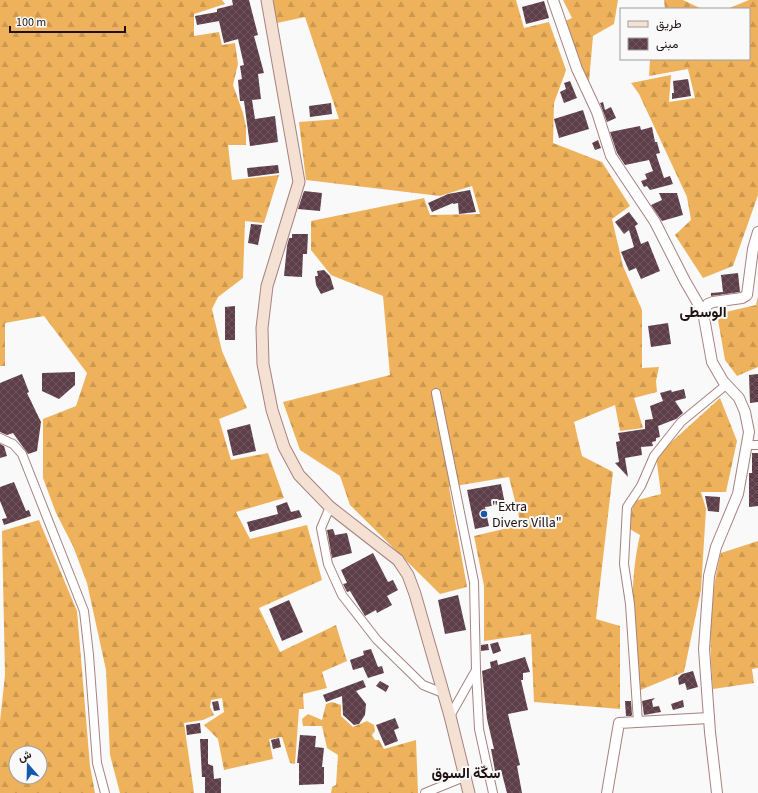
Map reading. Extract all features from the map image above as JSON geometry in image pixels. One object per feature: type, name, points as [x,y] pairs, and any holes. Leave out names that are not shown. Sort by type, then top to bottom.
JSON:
[{"type":"main road","points":[[267,0],[299,182],[281,236],[267,286],[262,328],[263,364],[272,410],[284,447],[299,475],[330,508],[398,560],[408,575],[415,594],[450,716],[468,793]]},
{"type":"street","points":[[553,0],[577,69],[597,112],[611,156],[655,222],[685,282],[703,312],[712,362],[726,384],[739,398],[745,412],[749,432],[738,494],[716,547],[709,576],[704,649],[709,718],[717,793]]},
{"type":"street","points":[[703,312],[708,304],[713,302],[742,298],[747,295],[753,249],[758,232]]},
{"type":"street","points":[[638,722],[630,604],[624,564],[626,507],[641,486],[654,456],[681,422],[726,384]]},
{"type":"street","points":[[436,393],[474,582],[479,729],[493,793]]},
{"type":"street","points":[[0,438],[13,444],[22,454],[84,611],[90,655],[97,763],[105,793]]},
{"type":"street","points":[[747,445],[758,445]]},
{"type":"street","points":[[330,508],[321,528],[328,564],[342,595],[377,640],[423,686],[443,693]]},
{"type":"street","points":[[450,716],[476,670]]},
{"type":"street","points":[[607,793],[619,723],[709,718]]},
{"type":"street","points":[[425,793],[464,777]]},
{"type":"green space","points":[[0,0],[222,0],[225,4],[194,14],[194,36],[219,32],[222,45],[235,43],[238,64],[233,85],[243,113],[246,127],[246,145],[228,145],[232,180],[279,175],[264,223],[245,221],[243,278],[218,297],[212,309],[222,351],[247,408],[219,419],[231,460],[268,453],[284,498],[236,512],[250,539],[307,525],[322,580],[259,608],[280,652],[336,625],[347,661],[322,672],[327,688],[303,694],[304,709],[299,709],[295,764],[290,763],[282,737],[269,739],[273,759],[224,770],[218,739],[204,725],[224,712],[222,698],[211,700],[210,707],[214,715],[203,720],[184,723],[194,793],[120,793],[110,755],[106,670],[87,583],[73,546],[56,513],[43,478],[43,419],[76,406],[87,373],[44,316],[5,323],[5,366],[0,366]]},
{"type":"green space","points":[[273,0],[516,0],[524,28],[549,22],[566,70],[554,103],[553,143],[602,162],[630,206],[612,219],[623,266],[642,310],[642,368],[659,367],[656,381],[657,392],[634,398],[643,428],[620,431],[615,405],[574,422],[582,456],[613,472],[596,619],[620,626],[620,709],[534,702],[531,634],[484,641],[484,586],[474,536],[521,525],[509,477],[449,487],[467,587],[440,594],[350,505],[340,476],[300,450],[283,402],[390,375],[383,296],[331,275],[311,250],[311,221],[424,198],[430,215],[480,214],[472,186],[440,196],[306,180],[299,122],[339,119],[305,17],[277,23]]},
{"type":"green space","points":[[563,0],[618,0],[614,24],[593,36],[588,93],[565,21],[572,18]]},
{"type":"green space","points":[[664,0],[683,0],[700,8],[665,8]]},
{"type":"green space","points":[[749,0],[758,0],[758,195],[733,266],[703,278],[675,235],[691,220],[687,197],[639,94],[631,83],[671,75],[669,102],[695,98],[688,69],[649,76],[650,60],[750,60],[750,8],[729,8]]},
{"type":"green space","points":[[758,296],[758,367],[737,376],[725,360],[717,314],[756,305]]},
{"type":"green space","points":[[720,398],[737,441],[726,492],[701,492],[706,509],[701,590],[684,672],[638,691],[633,632],[633,593],[636,554],[640,535],[628,528],[634,501],[661,494],[656,456]]},
{"type":"green space","points":[[39,520],[77,611],[90,766],[95,793],[0,793],[0,721],[5,675],[2,531]]},
{"type":"green space","points":[[758,541],[758,668],[752,669],[754,683],[713,689],[711,655],[712,603],[721,553]]},
{"type":"green space","points":[[332,702],[341,705],[341,716],[353,727],[367,721],[374,725],[375,731],[372,735],[375,740],[379,740],[384,749],[416,740],[418,793],[331,793],[332,787],[336,785],[338,755],[327,748],[322,726],[303,726],[302,719],[308,714],[322,720],[326,704]]},
{"type":"building","points":[[232,0],[249,0],[258,35],[254,36],[264,73],[258,74],[261,99],[252,100],[255,119],[275,116],[278,142],[250,146],[244,101],[240,101],[238,80],[242,79],[240,66],[244,65],[238,39],[224,43],[219,21],[197,25],[195,16],[217,12],[217,9],[233,5]]},
{"type":"building","points":[[544,1],[549,18],[526,24],[522,7]]},
{"type":"building","points":[[688,79],[691,96],[672,99],[672,93],[674,93],[673,81]]},
{"type":"building","points":[[570,81],[577,98],[564,103],[560,92],[566,89],[564,83]]},
{"type":"building","points":[[603,102],[605,110],[611,107],[616,118],[607,122],[600,103]]},
{"type":"building","points":[[331,103],[332,114],[310,117],[309,106]]},
{"type":"building","points":[[583,110],[589,129],[559,138],[554,119]]},
{"type":"building","points":[[640,126],[641,130],[652,127],[655,142],[657,142],[660,153],[656,154],[664,178],[670,176],[673,184],[650,190],[647,186],[644,187],[641,181],[647,179],[645,174],[653,171],[649,160],[625,165],[617,153],[610,132]]},
{"type":"building","points":[[598,140],[601,148],[595,150],[592,143]]},
{"type":"building","points":[[278,165],[279,173],[248,177],[247,168]]},
{"type":"building","points":[[470,190],[476,212],[459,214],[458,203],[453,203],[432,212],[428,203],[448,194]]},
{"type":"building","points":[[304,191],[322,193],[320,211],[298,209]]},
{"type":"building","points":[[659,193],[677,193],[683,215],[662,221],[651,205],[662,200]]},
{"type":"building","points":[[629,212],[638,224],[635,226],[641,244],[648,241],[660,271],[641,279],[636,268],[629,271],[621,252],[634,247],[629,230],[624,234],[615,222]]},
{"type":"building","points":[[251,224],[262,225],[258,245],[248,243]]},
{"type":"building","points":[[292,234],[308,234],[307,254],[303,254],[302,277],[284,276],[287,246],[289,238],[292,238]]},
{"type":"building","points":[[324,270],[330,276],[334,289],[321,294],[316,285],[315,276],[318,276],[317,271]]},
{"type":"building","points":[[738,273],[740,292],[711,296],[711,293],[723,292],[721,275]]},
{"type":"building","points":[[235,306],[235,340],[225,340],[225,307]]},
{"type":"building","points":[[668,323],[671,344],[651,347],[648,326]]},
{"type":"building","points":[[75,372],[75,385],[59,399],[42,391],[42,373]]},
{"type":"building","points":[[22,374],[29,392],[27,393],[41,422],[37,451],[28,454],[13,433],[7,435],[0,432],[0,383]]},
{"type":"building","points":[[758,374],[758,402],[750,403],[749,375]]},
{"type":"building","points":[[684,389],[686,398],[675,401],[683,413],[676,419],[658,426],[660,437],[656,438],[656,441],[652,442],[653,446],[641,447],[642,455],[625,458],[628,477],[615,463],[619,462],[616,442],[620,441],[618,433],[645,429],[645,420],[653,419],[650,406],[663,401],[660,393]]},
{"type":"building","points":[[250,424],[256,451],[233,456],[227,430]]},
{"type":"building","points":[[0,444],[4,446],[7,456],[0,458]]},
{"type":"building","points":[[752,453],[758,453],[758,506],[749,507],[749,473],[752,473]]},
{"type":"building","points":[[14,482],[26,511],[29,510],[31,516],[4,525],[2,519],[7,518],[0,501],[0,487]]},
{"type":"building","points":[[501,484],[505,504],[485,507],[489,526],[475,529],[467,490]]},
{"type":"building","points":[[705,496],[720,497],[719,512],[708,511]]},
{"type":"building","points":[[287,502],[291,512],[299,510],[302,517],[250,532],[247,522],[278,514],[276,506]]},
{"type":"building","points":[[333,529],[335,535],[347,533],[352,553],[332,558],[327,530]]},
{"type":"building","points":[[373,553],[388,582],[393,580],[398,590],[387,596],[392,605],[377,613],[376,610],[365,616],[350,591],[347,592],[343,584],[347,583],[341,570]]},
{"type":"building","points":[[458,595],[466,630],[445,634],[438,600]]},
{"type":"building","points":[[289,600],[303,632],[282,641],[269,609]]},
{"type":"building","points":[[498,642],[501,651],[493,654],[490,644]]},
{"type":"building","points":[[488,644],[489,650],[481,651],[481,645]]},
{"type":"building","points":[[371,649],[378,667],[382,666],[384,673],[368,678],[363,667],[353,670],[350,660],[364,655],[363,651]]},
{"type":"building","points":[[525,657],[530,672],[523,673],[523,680],[521,680],[528,710],[508,714],[520,765],[517,766],[522,793],[507,793],[501,770],[495,771],[491,749],[494,749],[487,719],[482,671],[491,668],[490,662],[497,660],[498,665]]},
{"type":"building","points":[[693,671],[698,687],[687,690],[685,683],[679,685],[678,678],[682,674]]},
{"type":"building","points":[[363,680],[366,687],[356,691],[366,704],[365,715],[359,724],[354,725],[343,715],[342,696],[326,702],[323,695]]},
{"type":"building","points":[[380,681],[389,686],[386,692],[376,686]]},
{"type":"building","points":[[655,698],[652,701],[653,707],[659,706],[661,712],[644,715],[642,701]]},
{"type":"building","points":[[683,700],[684,707],[673,710],[671,704]]},
{"type":"building","points":[[218,701],[220,710],[214,711],[212,702]]},
{"type":"building","points":[[625,701],[631,701],[631,716],[626,716]]},
{"type":"building","points":[[395,718],[399,728],[394,730],[398,741],[385,746],[376,725]]},
{"type":"building","points":[[200,723],[201,733],[187,735],[186,725]]},
{"type":"building","points":[[300,735],[316,736],[315,747],[324,748],[322,767],[324,767],[324,784],[299,785],[299,763],[297,763]]},
{"type":"building","points":[[279,738],[281,747],[273,749],[271,740]]},
{"type":"building","points":[[200,739],[208,739],[208,764],[213,766],[214,779],[221,778],[221,793],[205,793],[205,777],[202,777]]},
{"type":"place","name":"\"Extra Divers Villa\"","points":[[484,514]]},
{"type":"district","name":"الوسطى","points":[[703,312]]},
{"type":"district","name":"سكّة السوق","points":[[466,773]]}]
